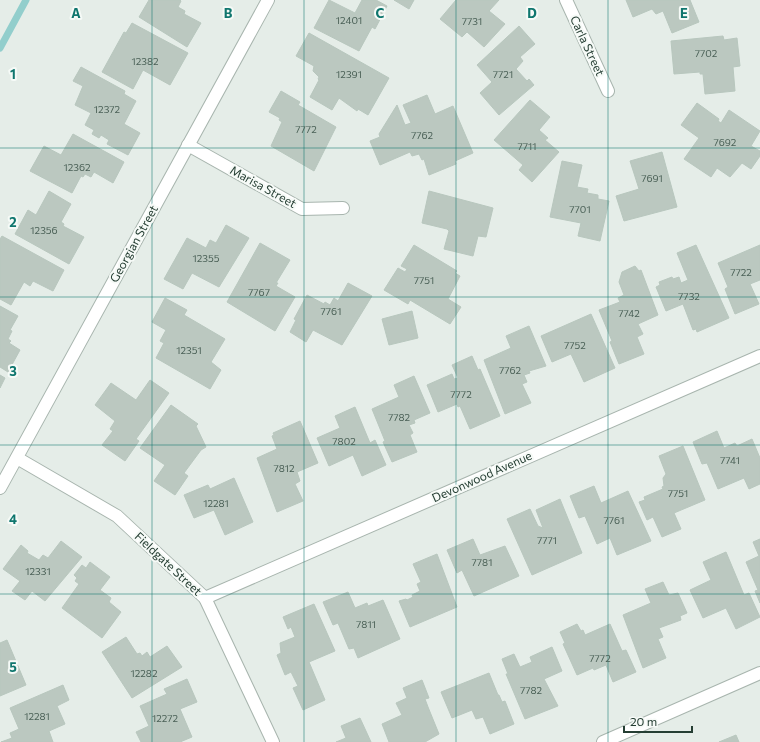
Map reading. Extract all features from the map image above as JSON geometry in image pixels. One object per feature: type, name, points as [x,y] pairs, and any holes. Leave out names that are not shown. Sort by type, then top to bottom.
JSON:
[{"type":"street","name":"Georgian Street","points":[[0,488],[268,0]]},
{"type":"street","name":"Carla Street","points":[[566,0],[608,91]]},
{"type":"street","name":"Marisa Street","points":[[188,145],[302,209],[343,208]]},
{"type":"street","name":"Devonwood Avenue","points":[[205,598],[760,356]]},
{"type":"street","name":"Fieldgate Street","points":[[17,458],[117,516],[205,598],[272,742]]},
{"type":"street","points":[[603,742],[760,673]]},
{"type":"building","points":[[149,0],[180,0],[181,1],[178,7],[185,11],[184,14],[201,23],[187,47],[139,17]]},
{"type":"building","points":[[329,0],[355,13],[362,0],[376,0],[387,6],[375,29],[372,27],[359,51],[314,28]]},
{"type":"building","points":[[394,0],[414,0],[409,9]]},
{"type":"building","points":[[456,0],[499,0],[489,11],[505,24],[484,47],[467,32],[462,37],[440,19]]},
{"type":"building","points":[[626,0],[690,0],[699,22],[672,33],[663,11],[656,14],[652,9],[633,17]]},
{"type":"building","points":[[132,23],[188,53],[170,85],[143,70],[133,89],[102,72],[124,32],[126,33]]},
{"type":"building","points":[[519,26],[535,44],[520,57],[523,61],[516,69],[527,81],[529,79],[534,85],[499,115],[480,93],[492,82],[477,65]]},
{"type":"building","points":[[309,33],[389,78],[368,115],[358,109],[357,111],[339,98],[332,110],[310,97],[319,80],[319,77],[313,71],[314,66],[296,56]]},
{"type":"building","points":[[723,36],[724,40],[737,38],[740,66],[733,67],[735,91],[705,94],[703,74],[700,74],[700,72],[674,74],[671,41]]},
{"type":"building","points":[[81,67],[125,91],[124,94],[136,101],[124,124],[140,133],[128,155],[107,144],[109,140],[101,135],[99,138],[92,134],[94,130],[85,125],[91,113],[75,105],[83,86],[73,81]]},
{"type":"building","points":[[281,91],[300,102],[298,105],[336,127],[314,171],[271,146],[282,122],[279,120],[280,118],[269,112]]},
{"type":"building","points":[[427,95],[435,114],[453,106],[473,153],[455,161],[456,164],[429,175],[424,159],[422,160],[419,154],[412,156],[410,152],[380,165],[370,141],[380,137],[379,134],[397,105],[405,125],[411,123],[403,105]]},
{"type":"building","points":[[530,100],[550,117],[539,130],[548,138],[545,140],[559,152],[532,182],[519,170],[523,165],[494,140]]},
{"type":"building","points":[[697,103],[719,119],[718,121],[721,123],[729,110],[760,131],[751,146],[760,151],[760,156],[751,169],[742,163],[730,177],[717,168],[711,177],[684,159],[699,138],[681,125]]},
{"type":"building","points":[[73,134],[124,162],[113,183],[94,172],[91,177],[85,174],[83,177],[81,176],[72,193],[30,171],[44,146],[61,155]]},
{"type":"building","points":[[662,152],[677,207],[624,221],[616,196],[639,189],[630,161]]},
{"type":"building","points":[[562,161],[582,165],[577,187],[588,189],[587,193],[598,195],[598,199],[609,201],[600,241],[578,236],[581,223],[550,217]]},
{"type":"building","points":[[49,191],[71,204],[61,222],[64,224],[63,226],[84,237],[69,264],[15,234],[28,210],[36,215]]},
{"type":"building","points":[[429,191],[493,208],[486,237],[478,236],[473,256],[444,249],[449,231],[447,229],[422,223]]},
{"type":"building","points":[[226,225],[249,238],[219,287],[192,273],[183,289],[164,279],[187,238],[206,248],[210,240],[216,243]]},
{"type":"building","points":[[2,236],[64,270],[53,291],[33,281],[30,286],[24,282],[11,305],[0,299],[0,239]]},
{"type":"building","points":[[260,243],[290,260],[276,283],[278,283],[276,286],[295,297],[275,331],[227,302]]},
{"type":"building","points":[[414,245],[457,271],[455,273],[460,276],[448,299],[461,307],[450,324],[410,300],[408,304],[384,290],[398,268],[405,272],[407,269],[401,266]]},
{"type":"building","points":[[696,245],[729,318],[697,332],[696,329],[693,330],[683,304],[666,311],[656,287],[660,285],[659,282],[672,277],[673,279],[679,277],[681,283],[688,280],[677,253]]},
{"type":"building","points":[[760,245],[760,280],[750,284],[759,304],[735,314],[725,289],[728,287],[718,263]]},
{"type":"building","points":[[635,266],[639,271],[641,270],[658,315],[638,324],[643,334],[637,337],[644,354],[619,364],[610,342],[612,341],[599,310],[620,302],[618,298],[624,295],[619,282],[622,272]]},
{"type":"building","points":[[348,283],[372,296],[342,345],[313,330],[306,342],[290,332],[296,320],[294,319],[307,295],[324,304],[325,302],[330,305],[334,298],[338,301]]},
{"type":"building","points":[[165,298],[187,310],[184,315],[225,339],[211,362],[221,370],[210,389],[156,358],[164,343],[160,341],[166,330],[152,322]]},
{"type":"building","points":[[0,306],[18,316],[10,330],[12,331],[8,339],[11,341],[9,343],[20,350],[8,372],[0,367]]},
{"type":"building","points":[[412,311],[418,338],[389,345],[382,319]]},
{"type":"building","points":[[591,314],[615,368],[584,382],[571,354],[552,362],[541,336]]},
{"type":"building","points":[[529,326],[546,366],[529,371],[530,373],[524,375],[527,382],[522,384],[531,403],[505,414],[484,360],[511,348],[506,336]]},
{"type":"building","points":[[472,356],[478,370],[480,369],[500,416],[470,429],[460,406],[458,407],[457,404],[438,412],[427,385],[452,374],[454,379],[458,378],[452,365]]},
{"type":"building","points":[[0,375],[5,378],[0,388]]},
{"type":"building","points":[[414,376],[430,413],[414,420],[415,423],[409,425],[413,433],[410,435],[417,452],[392,462],[383,442],[385,441],[372,409],[399,397],[394,385]]},
{"type":"building","points":[[150,380],[169,393],[136,439],[139,441],[125,461],[102,445],[113,431],[110,429],[115,421],[95,405],[111,383],[136,400]]},
{"type":"building","points":[[171,405],[198,424],[196,426],[206,447],[201,450],[184,473],[188,476],[175,495],[154,481],[165,465],[140,448]]},
{"type":"building","points":[[355,407],[370,443],[375,440],[386,465],[362,476],[353,455],[329,466],[317,438],[340,428],[335,416]]},
{"type":"building","points":[[300,421],[318,463],[297,472],[300,481],[295,484],[303,501],[277,512],[257,458],[277,449],[272,436],[274,435],[273,433]]},
{"type":"building","points":[[717,431],[724,448],[735,443],[737,446],[752,439],[760,458],[760,484],[749,489],[744,478],[718,489],[707,463],[702,464],[693,442]]},
{"type":"building","points":[[683,446],[705,500],[674,513],[681,529],[662,537],[653,517],[647,520],[639,502],[645,500],[644,497],[663,489],[663,478],[666,474],[659,456]]},
{"type":"building","points":[[234,478],[253,522],[225,535],[214,510],[194,518],[184,495],[208,485],[210,489]]},
{"type":"building","points":[[594,486],[601,503],[628,491],[651,541],[617,555],[610,538],[597,544],[585,516],[579,518],[570,496]]},
{"type":"building","points":[[560,499],[582,553],[532,575],[507,519],[530,509],[538,526],[543,528],[536,510]]},
{"type":"building","points":[[473,539],[480,555],[505,546],[519,576],[474,596],[462,570],[457,573],[447,550]]},
{"type":"building","points":[[760,539],[760,603],[755,591],[758,590],[746,562],[759,556],[753,542]]},
{"type":"building","points":[[61,541],[82,557],[45,601],[32,591],[25,600],[12,591],[20,581],[3,569],[21,545],[28,551],[27,553],[39,560],[43,555],[48,558]]},
{"type":"building","points":[[726,552],[744,595],[749,593],[760,617],[736,629],[726,608],[703,618],[690,590],[711,580],[703,562]]},
{"type":"building","points":[[437,554],[457,607],[410,627],[399,601],[407,600],[413,597],[412,595],[420,591],[417,584],[421,582],[413,564]]},
{"type":"building","points":[[90,562],[110,577],[100,590],[111,598],[109,602],[121,612],[102,638],[62,608],[79,584],[75,581],[77,578],[74,575],[82,565],[86,568]]},
{"type":"building","points":[[663,582],[669,595],[678,593],[687,613],[680,616],[681,620],[659,628],[663,637],[658,639],[666,658],[643,668],[623,615],[651,603],[645,589]]},
{"type":"building","points":[[348,592],[355,608],[367,603],[368,606],[383,600],[400,639],[358,658],[354,648],[349,649],[338,623],[333,625],[323,602]]},
{"type":"building","points":[[314,604],[335,651],[309,662],[325,700],[303,710],[293,688],[298,686],[291,672],[285,675],[277,655],[281,653],[280,643],[295,637],[291,627],[288,629],[283,617]]},
{"type":"building","points":[[577,624],[581,631],[583,630],[585,635],[610,624],[622,651],[626,650],[636,672],[613,682],[606,665],[594,670],[593,668],[577,675],[563,644],[565,643],[560,632]]},
{"type":"building","points":[[126,637],[137,654],[140,653],[142,656],[147,652],[150,657],[167,646],[182,667],[132,698],[102,652]]},
{"type":"building","points":[[7,640],[26,685],[0,696],[0,643]]},
{"type":"building","points":[[552,647],[562,671],[544,679],[558,706],[525,719],[506,674],[508,674],[502,659],[514,654],[520,667],[532,662],[530,657]]},
{"type":"building","points":[[489,673],[502,702],[505,701],[514,724],[490,734],[483,717],[476,719],[472,710],[452,718],[441,692]]},
{"type":"building","points":[[187,679],[197,702],[180,709],[192,737],[180,742],[141,742],[136,732],[149,726],[140,706],[167,694],[164,689]]},
{"type":"building","points":[[422,680],[429,698],[425,699],[439,734],[425,742],[389,742],[382,724],[402,715],[396,703],[407,698],[403,688]]},
{"type":"building","points":[[63,685],[69,700],[57,706],[65,724],[49,731],[53,742],[1,742],[12,738],[10,733],[19,729],[10,708]]},
{"type":"building","points":[[360,718],[371,742],[336,742],[346,738],[341,726]]},
{"type":"building","points":[[736,735],[739,742],[719,742]]},
{"type":"waterway","points":[[0,48],[26,0]]}]
